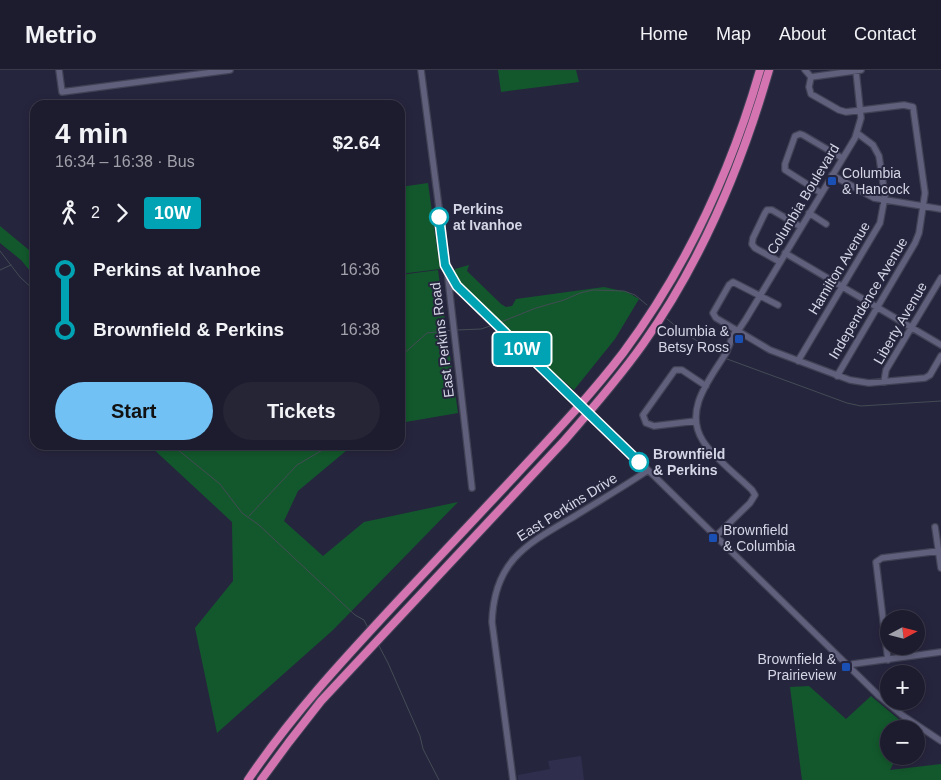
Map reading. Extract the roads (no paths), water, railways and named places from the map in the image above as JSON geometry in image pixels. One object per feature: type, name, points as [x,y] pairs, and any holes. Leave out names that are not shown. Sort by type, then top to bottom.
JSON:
[{"type":"highway","points":[[248,780],[295,715],[380,620],[556,432],[602,380],[642,326],[682,261],[710,205],[737,140],[759,70]]},
{"type":"highway","points":[[262,780],[306,720],[589,412],[644,343],[675,295],[706,236],[739,162],[771,70]]},
{"type":"street","points":[[59,70],[62,92],[230,70]]},
{"type":"street","name":"East Perkins Road","points":[[421,70],[472,488]]},
{"type":"street","points":[[805,70],[811,77]]},
{"type":"street","name":"Columbia Boulevard","points":[[696,421],[697,405],[706,386],[729,347],[739,335],[738,331],[857,133],[860,126],[861,111],[856,70]]},
{"type":"street","points":[[811,77],[860,70]]},
{"type":"street","points":[[811,77],[809,87],[812,96],[843,112],[861,111]]},
{"type":"street","name":"Independence Avenue","points":[[837,376],[918,237],[924,207],[925,193],[913,107],[904,105],[861,111]]},
{"type":"street","name":"Hamilton Avenue","points":[[798,361],[880,223],[884,188],[878,152],[857,133]]},
{"type":"street","points":[[821,192],[785,170],[785,164],[795,136],[804,135],[842,158]]},
{"type":"street","points":[[832,175],[866,194],[884,200],[941,209]]},
{"type":"street","points":[[780,262],[755,248],[752,244],[765,212],[772,210],[801,227]]},
{"type":"street","points":[[809,213],[826,224]]},
{"type":"street","points":[[786,253],[941,345]]},
{"type":"street","points":[[446,269],[461,290],[849,667],[892,708],[941,741]]},
{"type":"street","name":"Liberty Avenue","points":[[884,382],[886,370],[941,278]]},
{"type":"street","points":[[778,305],[733,282],[724,293],[714,311],[714,316],[770,350],[837,376],[860,382],[884,382],[927,377],[941,356]]},
{"type":"street","points":[[706,386],[682,370],[675,370],[643,416],[650,426],[696,421],[705,443],[755,495],[750,503],[715,537]]},
{"type":"street","name":"East Perkins Drive","points":[[513,780],[493,627],[494,600],[499,583],[510,563],[522,550],[540,536],[648,471]]},
{"type":"street","points":[[936,527],[941,568]]},
{"type":"street","points":[[888,660],[876,569],[877,561],[882,558],[939,551]]},
{"type":"street","points":[[849,667],[853,664],[941,652]]},
{"type":"waterway","points":[[0,251],[20,277],[30,286]]},
{"type":"waterway","points":[[0,270],[11,265]]},
{"type":"waterway","points":[[501,322],[536,308],[593,290],[624,291],[635,295],[647,305]]},
{"type":"waterway","points":[[667,319],[692,338],[720,354]]},
{"type":"waterway","points":[[457,330],[481,329],[490,326]]},
{"type":"waterway","points":[[405,353],[427,333],[453,330]]},
{"type":"waterway","points":[[727,359],[847,403],[861,406],[941,401]]},
{"type":"waterway","points":[[178,450],[220,484],[242,513],[259,525],[355,615],[364,620],[368,628]]},
{"type":"waterway","points":[[249,516],[297,465],[322,450]]},
{"type":"waterway","points":[[378,644],[420,736],[423,749],[439,780]]},
{"type":"place","name":"Columbia & Hancock","points":[[832,181]]},
{"type":"place","name":"Perkins at Ivanhoe","points":[[439,217]]},
{"type":"place","name":"Columbia & Betsy Ross","points":[[739,339]]},
{"type":"place","name":"Brownfield & Perkins","points":[[639,462]]},
{"type":"place","name":"Brownfield & Columbia","points":[[713,538]]},
{"type":"place","name":"Brownfield & Prairieview","points":[[846,667]]}]
